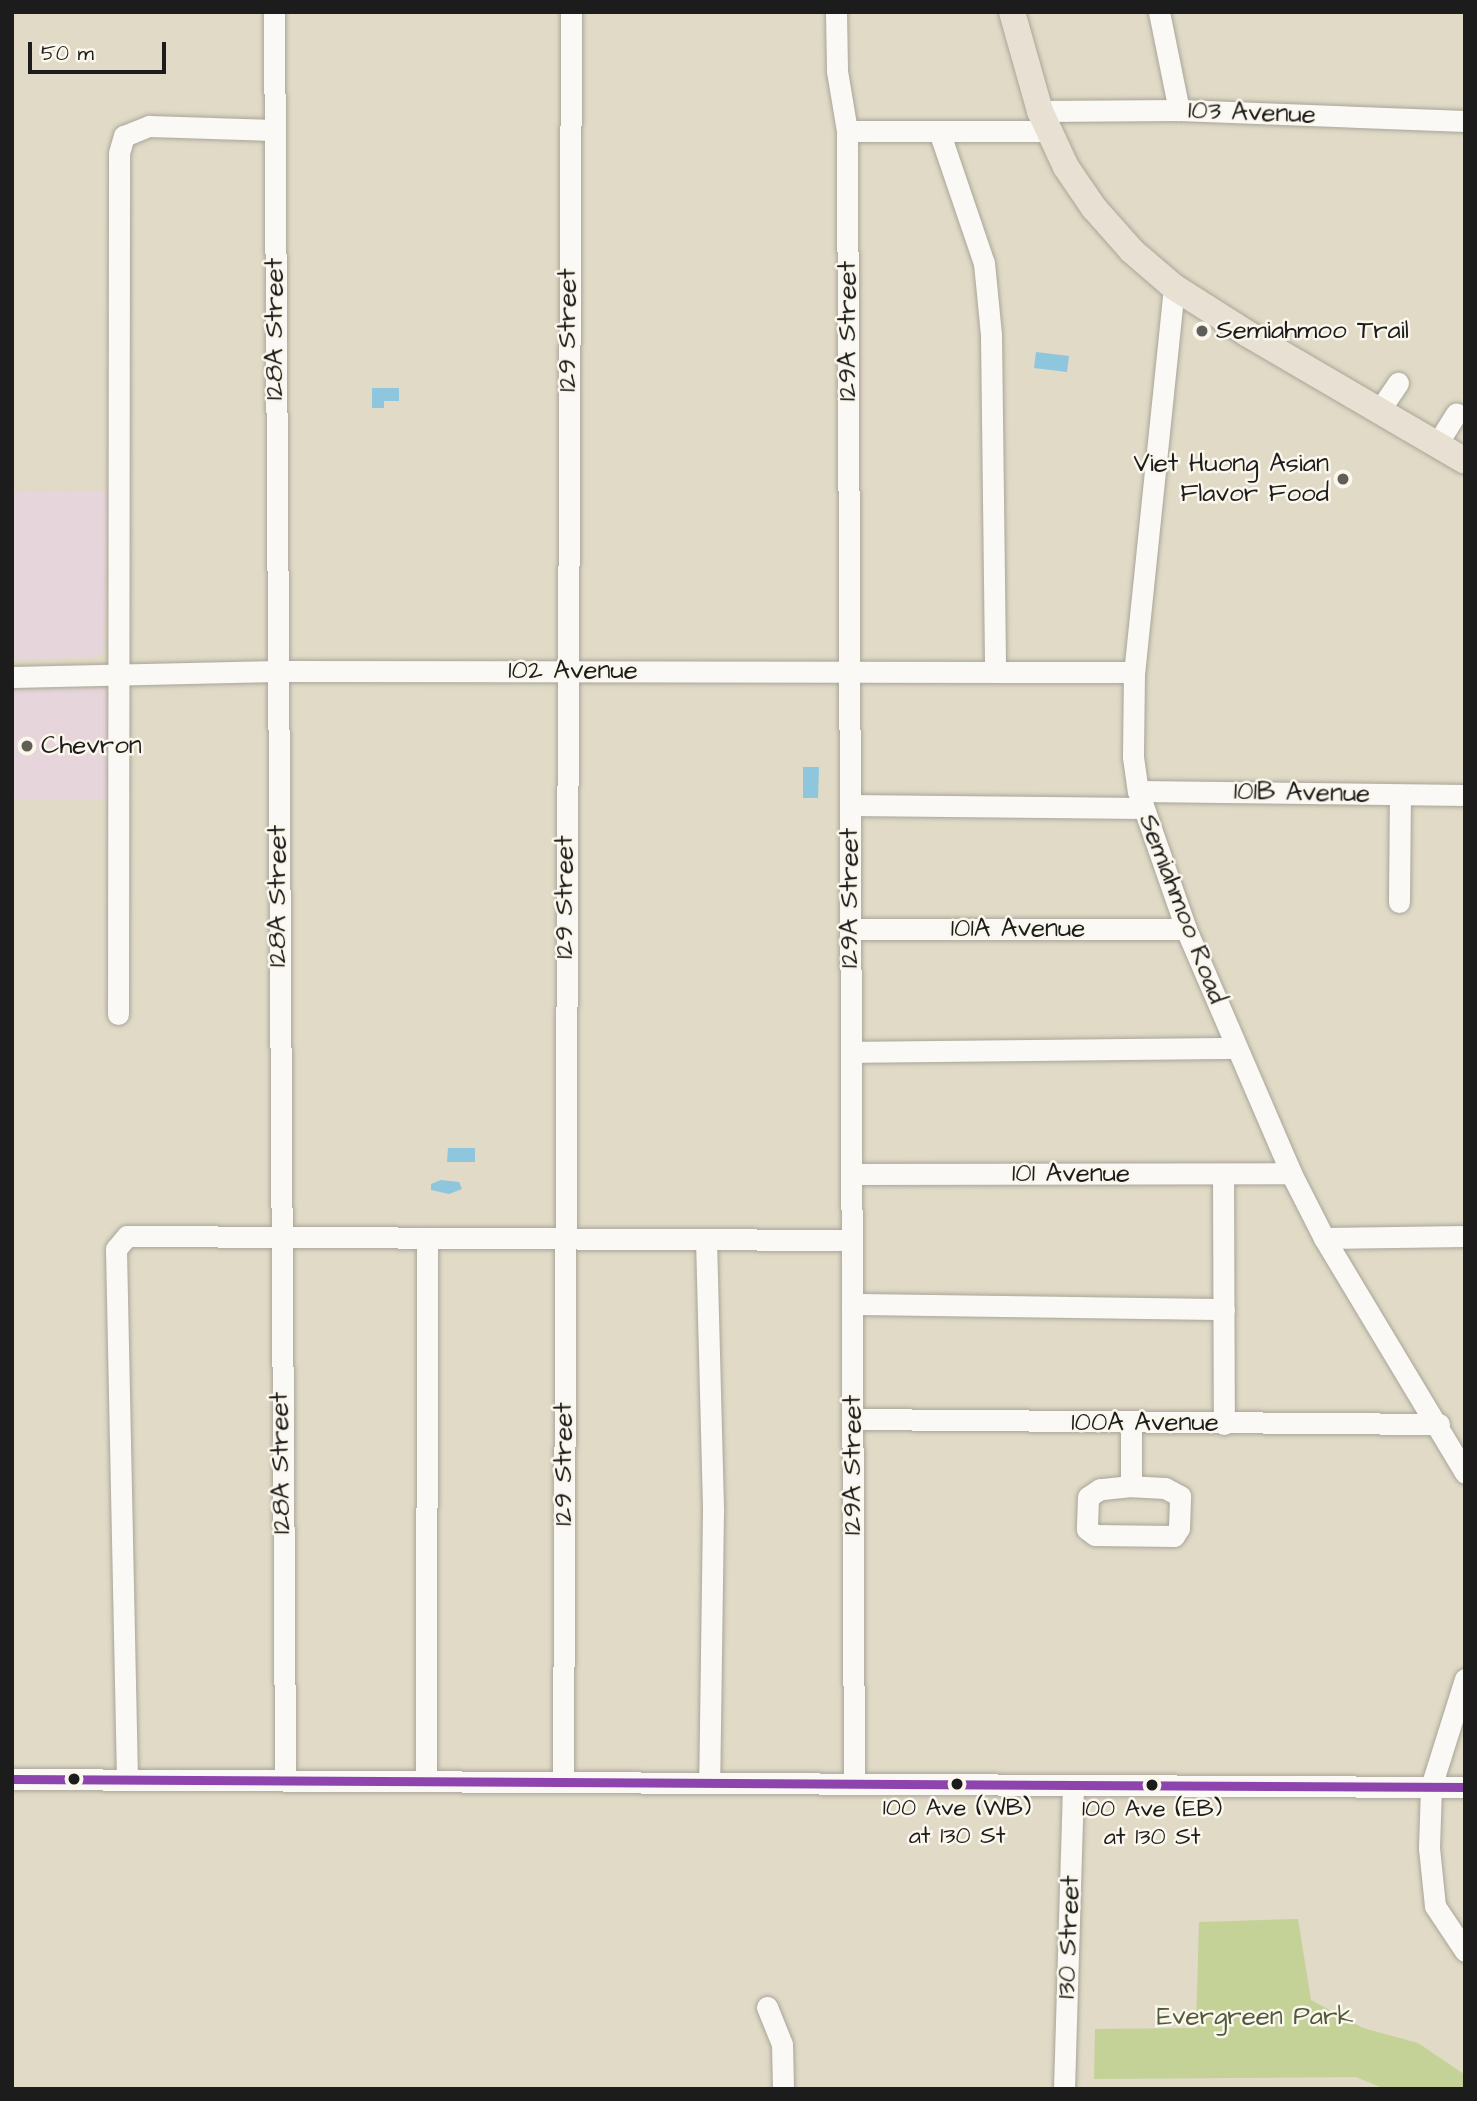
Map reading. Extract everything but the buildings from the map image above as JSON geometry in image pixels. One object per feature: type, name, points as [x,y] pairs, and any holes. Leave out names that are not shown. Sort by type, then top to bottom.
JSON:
[{"type":"main road","points":[[1012,12],[1044,121],[1094,208],[1174,287],[1465,461]]},
{"type":"street","name":"128A Street","points":[[274,12],[278,1237],[285,1780]]},
{"type":"street","name":"129 Street","points":[[563,1782],[565,671],[570,12]]},
{"type":"street","name":"129A Street","points":[[836,12],[837,71],[847,131],[854,1784]]},
{"type":"street","points":[[1159,12],[1179,110]]},
{"type":"street","name":"103 Avenue","points":[[847,131],[939,131],[1179,110],[1465,121]]},
{"type":"street","points":[[118,1014],[121,145],[124,136],[149,126],[274,130]]},
{"type":"street","points":[[939,131],[984,263],[991,335],[995,671]]},
{"type":"street","name":"Semiahmoo Road","points":[[1174,287],[1134,672],[1133,757],[1141,800],[1186,929],[1291,1173],[1324,1238],[1439,1424],[1465,1473]]},
{"type":"street","points":[[1379,411],[1398,383]]},
{"type":"street","points":[[1437,444],[1456,413]]},
{"type":"street","name":"102 Avenue","points":[[12,677],[277,671],[1134,672]]},
{"type":"street","points":[[1399,795],[1399,902]]},
{"type":"street","name":"101B Avenue","points":[[850,805],[1465,795]]},
{"type":"street","name":"101A Avenue","points":[[851,929],[1186,929]]},
{"type":"street","points":[[851,1052],[1236,1048]]},
{"type":"street","name":"101 Avenue","points":[[851,1174],[1291,1173]]},
{"type":"street","points":[[1223,1174],[1224,1424]]},
{"type":"street","points":[[127,1779],[116,1249],[127,1236],[852,1240]]},
{"type":"street","points":[[426,1780],[427,1238]]},
{"type":"street","points":[[1324,1238],[1462,1239]]},
{"type":"street","points":[[706,1239],[713,1511],[709,1783]]},
{"type":"street","points":[[852,1304],[1224,1309]]},
{"type":"street","name":"100A Avenue","points":[[852,1419],[1131,1424],[1439,1424]]},
{"type":"street","points":[[1131,1424],[1131,1486]]},
{"type":"street","points":[[1465,1679],[1431,1787],[1429,1877],[1435,1906],[1465,1951]]},
{"type":"street","points":[[12,1779],[1465,1787]]},
{"type":"street","name":"130 Street","points":[[1064,2089],[1073,1785]]},
{"type":"street","points":[[767,2007],[782,2044],[782,2089]]},
{"type":"shaded area","points":[[108,491],[104,652],[95,657],[12,660],[12,492]]},
{"type":"shaded area","points":[[102,688],[111,696],[110,799],[12,799],[12,690]]},
{"type":"green space","name":"Evergreen Park","points":[[1298,1919],[1311,2000],[1363,2028],[1418,2043],[1464,2074],[1465,2089],[1385,2089],[1356,2077],[1094,2079],[1095,2029],[1196,2028],[1199,1922]]},
{"type":"water","points":[[1036,352],[1069,356],[1067,372],[1034,368]]},
{"type":"water","points":[[372,388],[399,388],[399,401],[384,401],[384,408],[372,408]]},
{"type":"water","points":[[803,767],[819,767],[818,798],[803,798]]},
{"type":"water","points":[[448,1148],[475,1148],[475,1162],[447,1162]]},
{"type":"water","points":[[441,1180],[459,1182],[462,1189],[449,1194],[431,1190],[431,1184]]},
{"type":"transit line","points":[[12,1779],[1465,1787]]},
{"type":"place","name":"Semiahmoo Trail","points":[[1202,331]]},
{"type":"place","name":"Viet Huong Asian Flavor Food","points":[[1343,479]]},
{"type":"place","name":"Chevron","points":[[27,746]]},
{"type":"place","name":"100 Ave (WB) at 130 St","points":[[957,1784]]},
{"type":"place","name":"100 Ave (EB) at 130 St","points":[[1152,1785]]}]
